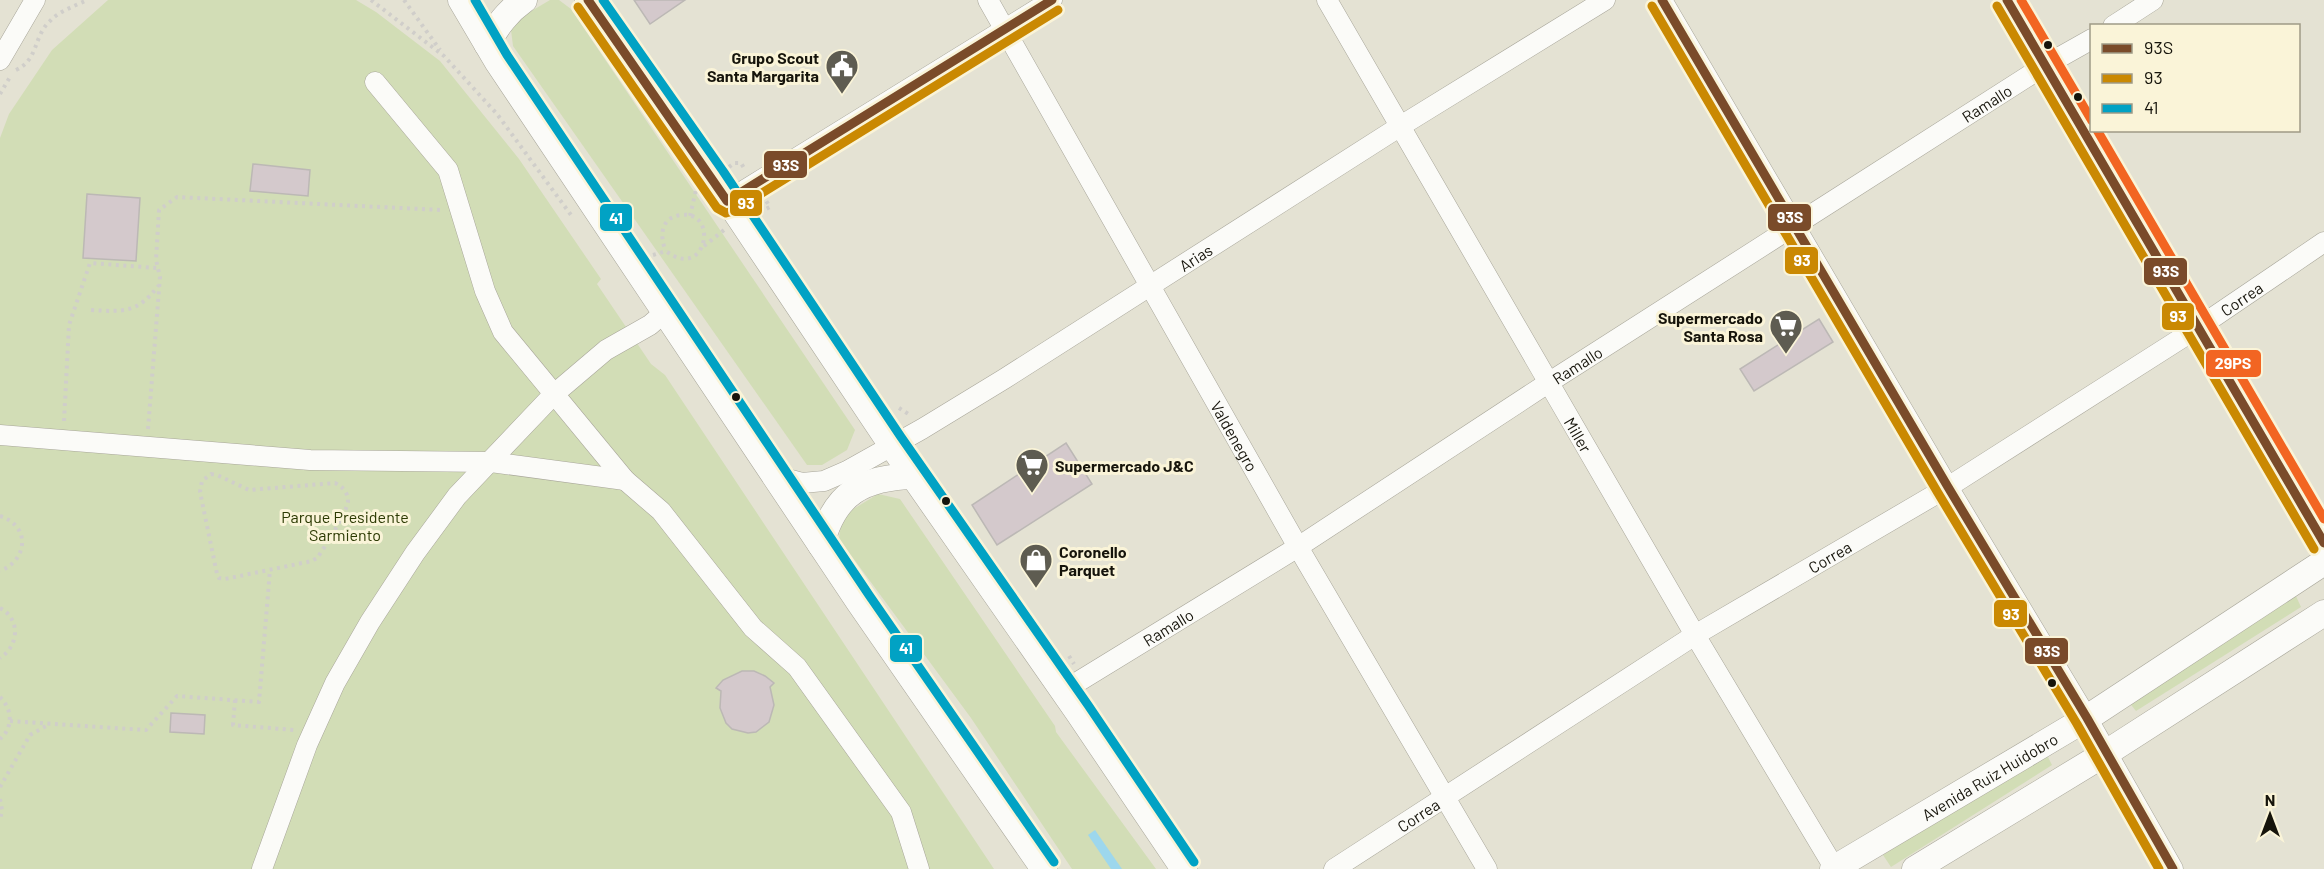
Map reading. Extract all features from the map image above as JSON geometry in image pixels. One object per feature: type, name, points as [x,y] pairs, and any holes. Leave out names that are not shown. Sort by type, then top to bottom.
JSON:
[{"type":"main road","points":[[462,0],[487,44],[636,269],[1044,869]]},
{"type":"main road","points":[[487,44],[496,27],[508,12],[524,0]]},
{"type":"main road","points":[[588,0],[1184,869]]},
{"type":"main road","points":[[822,545],[832,514],[854,490],[873,480],[915,476]]},
{"type":"main road","name":"Avenida Ruiz Huidobro","points":[[1834,869],[2087,718],[2324,562]]},
{"type":"main road","points":[[1915,869],[2106,753],[2324,613]]},
{"type":"street","points":[[0,60],[34,0]]},
{"type":"street","name":"Valdenegro","points":[[988,0],[1298,547],[1487,869]]},
{"type":"street","points":[[727,201],[1006,31],[1052,0]]},
{"type":"street","name":"Miller","points":[[1327,0],[1548,383],[1834,869]]},
{"type":"street","name":"Arias","points":[[776,476],[802,483],[824,481],[847,471],[891,444],[922,429],[1399,127],[1605,0]]},
{"type":"street","points":[[1662,0],[1948,487],[2087,718],[2173,869]]},
{"type":"street","points":[[2007,0],[2324,543]]},
{"type":"street","points":[[2116,24],[2153,0]]},
{"type":"street","name":"Ramallo","points":[[1063,691],[1298,547],[1548,383],[2044,66],[2090,40]]},
{"type":"street","points":[[375,82],[448,170],[485,291],[503,332],[625,480],[661,511],[753,628],[797,667],[901,812],[919,869]]},
{"type":"street","name":"Correa","points":[[1334,869],[1695,634],[1948,487],[2199,327],[2324,242]]},
{"type":"street","points":[[262,869],[313,731],[335,683],[370,622],[415,553],[457,496],[553,395],[606,350],[650,325],[665,312]]},
{"type":"street","points":[[0,435],[310,460],[491,462],[625,480]]},
{"type":"path","points":[[0,94],[13,71],[25,66],[34,55],[39,35],[50,20],[87,0]]},
{"type":"path","points":[[371,0],[444,56]]},
{"type":"path","points":[[404,0],[444,56],[497,114]]},
{"type":"path","points":[[146,447],[159,284],[156,260],[159,210],[177,197],[462,211]]},
{"type":"path","points":[[681,215],[697,219],[703,226],[704,246],[693,256],[684,259],[674,257],[666,251],[662,241],[665,224],[672,218],[681,215]]},
{"type":"path","points":[[636,269],[653,255],[666,251]]},
{"type":"path","points":[[63,440],[69,325],[90,263],[158,268]]},
{"type":"path","points":[[91,310],[116,312],[130,310],[141,305],[159,284]]},
{"type":"path","points":[[217,475],[249,490],[328,483],[342,487],[346,492],[347,507],[317,558],[270,570],[225,579],[219,578],[200,492],[202,481],[206,476],[217,475]]},
{"type":"path","points":[[0,516],[17,527],[22,544],[16,561],[0,571]]},
{"type":"path","points":[[10,721],[146,730],[177,696],[259,702],[270,570]]},
{"type":"path","points":[[0,608],[10,616],[16,634],[10,650],[0,658]]},
{"type":"path","points":[[0,696],[9,709],[10,721],[9,727],[0,739]]},
{"type":"path","points":[[235,700],[233,725],[313,731]]},
{"type":"path","points":[[0,787],[30,735],[50,724]]},
{"type":"path","points":[[0,799],[2,810],[0,820]]},
{"type":"green space","name":"Parque Presidente Sarmiento","points":[[108,0],[356,0],[376,12],[440,61],[519,159],[601,279],[597,284],[651,364],[665,375],[994,869],[0,869],[0,138],[9,114],[52,50]]},
{"type":"green space","points":[[550,0],[559,0],[571,9],[855,430],[847,450],[822,465],[807,465],[513,46],[511,30],[518,19]]},
{"type":"green space","points":[[878,494],[900,499],[1055,726],[1056,732],[1156,869],[1072,869],[971,718],[839,539],[842,516]]},
{"type":"green space","points":[[2295,594],[2301,607],[2136,711],[2128,701]]},
{"type":"green space","points":[[2046,753],[2052,765],[1891,867],[1883,855]]},
{"type":"water","points":[[1095,830],[1122,869],[1111,869],[1088,835]]},
{"type":"building","points":[[634,0],[685,0],[650,24]]},
{"type":"building","points":[[253,164],[310,170],[308,196],[250,191]]},
{"type":"building","points":[[87,194],[140,198],[136,261],[83,258]]},
{"type":"building","name":"Supermercado Santa Rosa","points":[[1819,319],[1833,342],[1754,391],[1740,369]]},
{"type":"building","name":"Supermercado J&C","points":[[1066,443],[1092,484],[997,545],[972,505]]},
{"type":"building","points":[[742,671],[754,671],[774,683],[770,687],[774,705],[769,722],[756,732],[748,733],[732,729],[726,723],[720,708],[721,691],[716,688],[723,680]]},
{"type":"building","points":[[171,713],[205,715],[204,734],[170,732]]},
{"type":"transit line","name":"41","points":[[475,0],[507,55],[869,595],[1054,862]]},
{"type":"transit line","name":"93S","points":[[588,0],[727,201],[1052,0]]},
{"type":"transit line","name":"41","points":[[603,0],[723,171],[901,437],[1088,705],[1194,862]]},
{"type":"transit line","name":"93S","points":[[1662,0],[1948,487],[2087,718],[2173,869]]},
{"type":"transit line","name":"93S","points":[[2007,0],[2324,543]]},
{"type":"transit line","name":"29PS","points":[[2021,0],[2090,118]]},
{"type":"transit line","name":"93","points":[[1652,6],[1938,493],[2077,724],[2159,869]]},
{"type":"transit line","name":"93","points":[[1997,6],[2314,549]]},
{"type":"transit line","name":"93","points":[[578,7],[717,208],[726,213],[733,211],[1058,10]]},
{"type":"transit line","name":"29PS","points":[[2098,132],[2324,519]]},
{"type":"place","name":"Grupo Scout Santa Margarita","points":[[842,95]]},
{"type":"place","name":"Supermercado Santa Rosa","points":[[1786,355]]},
{"type":"place","name":"Supermercado J&C","points":[[1032,494]]},
{"type":"place","name":"Coronello Parquet","points":[[1036,589]]}]
